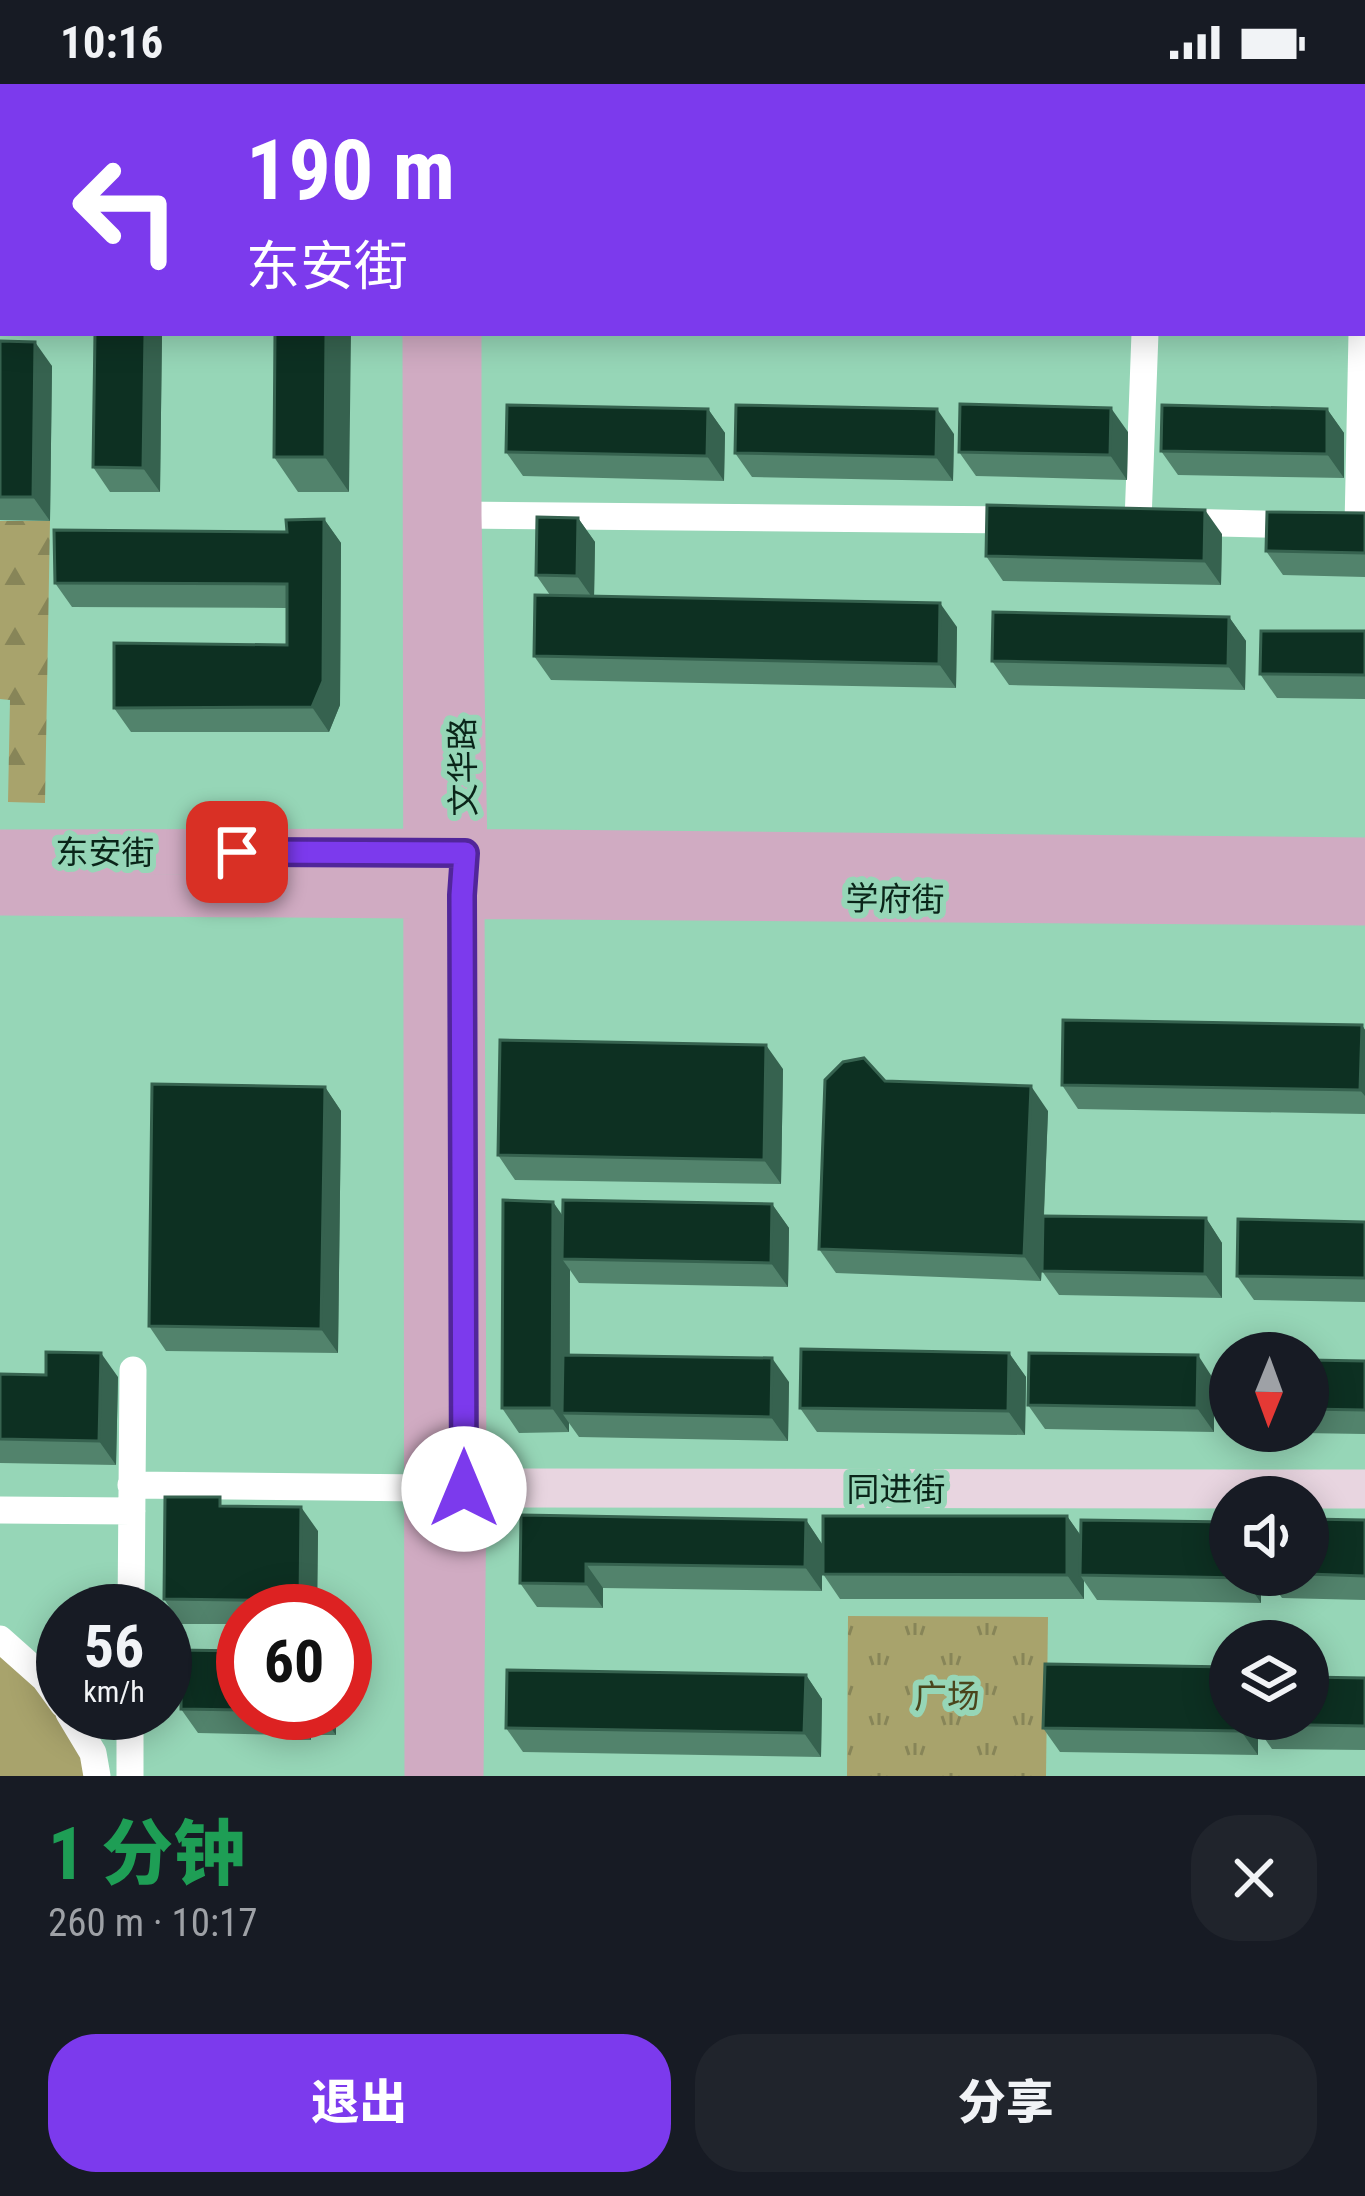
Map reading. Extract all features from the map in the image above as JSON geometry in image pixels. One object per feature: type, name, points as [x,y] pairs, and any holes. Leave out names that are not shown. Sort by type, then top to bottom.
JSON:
[{"type":"main road","name":"文华路","points":[[425,336],[445,874],[446,1488],[461,1776]]},
{"type":"main road","name":"文华路","points":[[445,874],[459,515],[460,336]]},
{"type":"main road","name":"东安街","points":[[0,853],[445,874]]},
{"type":"main road","name":"学府街","points":[[445,874],[1365,860]]},
{"type":"main road","name":"东安街","points":[[0,893],[445,874]]},
{"type":"main road","name":"学府街","points":[[445,874],[1365,903]]},
{"type":"main road","name":"文华路","points":[[427,1776],[446,1488]]},
{"type":"street","points":[[1144,336],[1126,521],[1362,526],[1362,336]]},
{"type":"street","points":[[459,515],[1043,520]]},
{"type":"street","points":[[131,1584],[133,1370]]},
{"type":"street","points":[[0,1510],[131,1498],[446,1488]]},
{"type":"street","name":"同进街","points":[[446,1488],[1365,1490]]},
{"type":"street","points":[[0,1639],[36,1671]]},
{"type":"street","points":[[85,1740],[97,1776]]},
{"type":"street","points":[[130,1740],[130,1776]]},
{"type":"green space","points":[[0,521],[50,521],[45,803],[8,802],[10,700],[0,699]]},
{"type":"green space","name":"广场","points":[[848,1616],[1048,1617],[1046,1776],[847,1776]]},
{"type":"green space","points":[[0,1639],[20,1655],[36,1680],[36,1740],[74,1740],[97,1776],[0,1776]]},
{"type":"building","points":[[95,336],[145,336],[143,468],[93,467]]},
{"type":"building","points":[[275,336],[326,336],[325,457],[274,457]]},
{"type":"building","points":[[0,341],[35,342],[33,497],[0,497]]},
{"type":"building","points":[[960,404],[1111,408],[1110,455],[959,452]]},
{"type":"building","points":[[507,405],[708,409],[707,456],[506,452]]},
{"type":"building","points":[[736,405],[937,409],[936,457],[735,453]]},
{"type":"building","points":[[1162,405],[1327,409],[1327,454],[1161,451]]},
{"type":"building","points":[[987,505],[1205,510],[1204,561],[986,556]]},
{"type":"building","points":[[1267,512],[1365,513],[1365,553],[1266,551]]},
{"type":"building","points":[[537,517],[578,518],[577,576],[536,575]]},
{"type":"building","points":[[324,519],[323,681],[312,707],[114,708],[114,643],[287,645],[287,584],[55,583],[54,530],[287,532],[286,520]]},
{"type":"building","points":[[535,595],[940,603],[939,664],[534,656]]},
{"type":"building","points":[[993,612],[1229,617],[1228,666],[992,661]]},
{"type":"building","points":[[1261,631],[1365,631],[1365,675],[1260,674]]},
{"type":"building","points":[[1063,1020],[1362,1025],[1360,1090],[1062,1085]]},
{"type":"building","points":[[500,1040],[766,1045],[764,1160],[498,1155]]},
{"type":"building","points":[[864,1058],[885,1081],[1031,1086],[1024,1256],[819,1249],[825,1080],[843,1062]]},
{"type":"building","points":[[152,1084],[325,1087],[321,1329],[149,1326]]},
{"type":"building","points":[[503,1200],[553,1202],[552,1408],[502,1408]]},
{"type":"building","points":[[563,1200],[772,1204],[771,1263],[562,1259]]},
{"type":"building","points":[[1043,1216],[1206,1218],[1205,1274],[1042,1271]]},
{"type":"building","points":[[1238,1219],[1365,1222],[1365,1278],[1237,1276]]},
{"type":"building","points":[[801,1349],[1009,1353],[1008,1411],[800,1408]]},
{"type":"building","points":[[46,1352],[101,1353],[99,1441],[0,1439],[0,1374],[46,1375]]},
{"type":"building","points":[[1029,1353],[1198,1355],[1197,1408],[1028,1405]]},
{"type":"building","points":[[563,1355],[772,1358],[771,1417],[562,1413]]},
{"type":"building","points":[[1329,1360],[1365,1361],[1365,1410],[1329,1409]]},
{"type":"building","points":[[165,1497],[220,1497],[220,1506],[301,1507],[300,1584],[216,1584],[216,1600],[192,1599],[192,1584],[164,1584]]},
{"type":"building","points":[[521,1515],[806,1520],[805,1567],[586,1564],[586,1584],[520,1583]]},
{"type":"building","points":[[823,1516],[1067,1516],[1067,1575],[823,1574]]},
{"type":"building","points":[[1329,1519],[1365,1520],[1365,1576],[1329,1575]]},
{"type":"building","points":[[1081,1520],[1209,1522],[1209,1577],[1080,1575]]},
{"type":"building","points":[[192,1650],[216,1651],[216,1710],[192,1709]]},
{"type":"building","points":[[1045,1664],[1209,1667],[1209,1731],[1043,1728]]},
{"type":"building","points":[[507,1670],[806,1675],[804,1733],[506,1728]]},
{"type":"building","points":[[1329,1677],[1365,1678],[1365,1726],[1329,1725]]},
{"type":"route","points":[[237,852],[465,853],[464,1489]]}]
